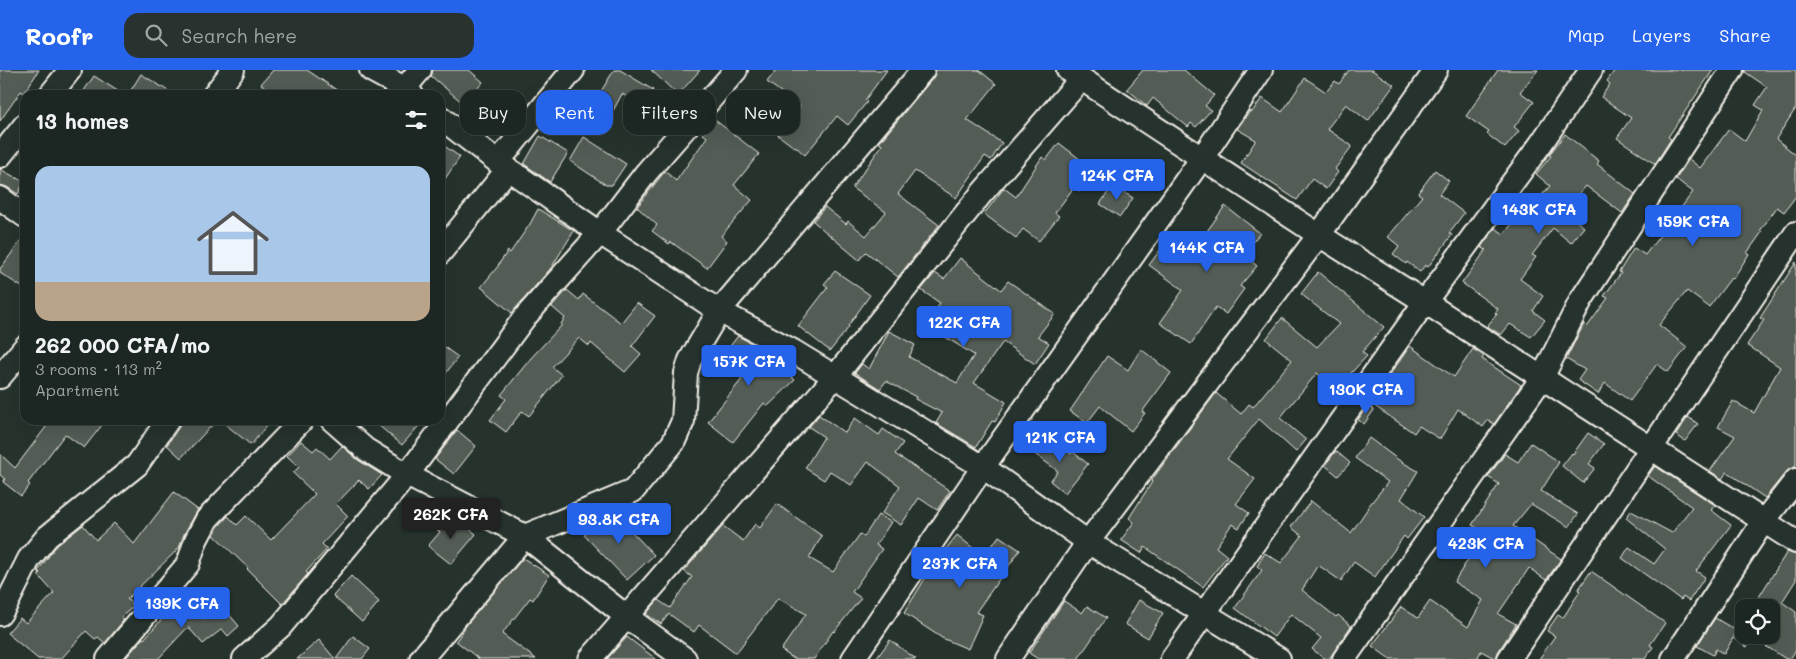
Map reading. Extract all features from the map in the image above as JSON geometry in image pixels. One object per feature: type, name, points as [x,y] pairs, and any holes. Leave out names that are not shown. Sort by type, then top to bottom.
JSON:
[{"type":"street","points":[[54,90],[70,70]]},
{"type":"street","points":[[218,90],[233,70]]},
{"type":"street","points":[[371,70],[401,90]]},
{"type":"street","points":[[407,90],[420,70]]},
{"type":"street","points":[[445,245],[573,70]]},
{"type":"street","points":[[445,424],[525,317],[600,233],[646,173],[736,70]]},
{"type":"street","points":[[421,659],[525,536],[633,491],[673,443],[682,421],[686,373],[690,360],[719,311],[923,70]]},
{"type":"street","points":[[853,659],[983,467],[1202,158],[1261,70]]},
{"type":"street","points":[[1008,659],[1088,542],[1319,235],[1436,70]]},
{"type":"street","points":[[1172,659],[1425,302],[1540,145],[1591,70]]},
{"type":"street","points":[[1344,659],[1542,378],[1581,300],[1732,70]]},
{"type":"street","points":[[590,659],[834,378],[982,193],[1074,74],[1319,235],[1796,542]]},
{"type":"street","points":[[445,121],[503,165],[600,233],[719,311],[793,351],[834,378],[983,467],[1088,542],[1280,659]]},
{"type":"street","points":[[0,156],[20,131]]},
{"type":"street","points":[[0,198],[20,212]]},
{"type":"street","points":[[1509,659],[1796,233]]},
{"type":"street","points":[[0,377],[20,353]]},
{"type":"street","points":[[0,614],[29,559],[47,537],[137,465],[165,425]]},
{"type":"street","points":[[108,659],[188,564],[196,540],[207,519],[297,425]]},
{"type":"street","points":[[338,425],[365,449],[407,475],[525,536],[627,617],[685,659]]},
{"type":"street","points":[[244,659],[281,626],[407,475],[444,425]]},
{"type":"street","points":[[1673,659],[1764,522],[1796,480]]},
{"type":"building","points":[[0,70],[39,70],[26,90],[20,90],[0,121]]},
{"type":"building","points":[[273,70],[307,70],[337,90],[268,90],[261,84]]},
{"type":"building","points":[[433,70],[469,70],[483,82],[476,90],[460,90],[460,101],[431,76]]},
{"type":"building","points":[[614,70],[620,70],[653,90],[623,90],[623,95],[613,111],[613,90],[602,90]]},
{"type":"building","points":[[651,70],[700,70],[682,90],[673,90]]},
{"type":"building","points":[[776,70],[887,70],[865,100],[867,102],[848,125],[837,116],[805,155],[778,135],[800,135],[800,90],[778,90],[767,82]]},
{"type":"building","points":[[936,70],[979,70],[996,84],[967,120],[1002,143],[991,160],[985,156],[956,198],[915,171],[898,194],[939,225],[898,277],[866,252],[859,260],[813,221],[825,207],[846,224],[848,221],[866,236],[886,212],[852,188],[882,145],[879,143],[933,78]]},
{"type":"building","points":[[1143,70],[1184,70],[1214,95],[1205,106],[1211,110],[1196,127],[1191,123],[1188,127],[1153,98],[1147,106],[1127,89]]},
{"type":"building","points":[[1349,70],[1372,70],[1394,85],[1368,121],[1346,104],[1327,129],[1352,146],[1335,169],[1338,172],[1326,189],[1312,179],[1297,200],[1241,163],[1256,140],[1237,129],[1262,98],[1282,112],[1305,78],[1326,92],[1335,81],[1339,84]]},
{"type":"building","points":[[1498,70],[1538,70],[1520,92],[1534,102],[1514,127],[1519,131],[1505,148],[1487,134],[1489,132],[1466,116]]},
{"type":"building","points":[[1615,70],[1713,70],[1668,137],[1671,139],[1655,164],[1617,138],[1631,118],[1601,97],[1610,84],[1607,81]]},
{"type":"building","points":[[1745,70],[1796,70],[1796,108],[1776,139],[1796,155],[1796,196],[1784,212],[1777,207],[1760,231],[1762,232],[1747,253],[1749,254],[1733,279],[1731,278],[1709,307],[1687,291],[1659,325],[1687,347],[1668,372],[1657,364],[1630,401],[1605,383],[1598,394],[1578,380],[1585,370],[1566,359],[1584,324],[1587,327],[1608,298],[1604,296],[1621,273],[1619,272],[1634,248],[1645,255],[1693,192],[1676,179],[1689,159],[1700,168],[1729,129],[1745,141],[1763,110],[1755,105],[1767,87],[1745,72]]},
{"type":"building","points":[[141,74],[167,90],[131,90]]},
{"type":"building","points":[[94,76],[116,90],[84,90]]},
{"type":"building","points":[[716,121],[726,128],[726,135],[734,135],[759,154],[734,185],[752,200],[721,236],[727,241],[707,268],[652,231],[657,225],[637,207],[665,171],[676,181],[707,137],[704,135],[716,135]]},
{"type":"building","points":[[1565,134],[1599,161],[1597,164],[1635,194],[1622,213],[1586,186],[1564,211],[1584,227],[1571,243],[1553,228],[1532,255],[1536,257],[1520,279],[1543,296],[1533,311],[1545,320],[1531,337],[1510,324],[1501,335],[1487,326],[1497,314],[1495,313],[1498,309],[1462,283],[1486,250],[1481,247],[1495,228],[1504,234],[1522,211],[1525,214],[1550,186],[1536,174],[1551,156],[1549,155]]},
{"type":"building","points":[[540,136],[568,153],[550,182],[524,164]]},
{"type":"building","points":[[584,137],[626,164],[612,185],[606,185],[570,161]]},
{"type":"building","points":[[1059,143],[1085,163],[1082,165],[1094,173],[1080,191],[1074,187],[1055,213],[1059,216],[1039,241],[1023,229],[1016,238],[984,214],[1004,188],[1016,197],[1042,157],[1046,160]]},
{"type":"building","points":[[445,146],[460,157],[445,179]]},
{"type":"building","points":[[0,169],[20,180],[18,194],[0,185]]},
{"type":"building","points":[[1435,170],[1449,181],[1439,194],[1464,213],[1449,233],[1452,235],[1428,267],[1425,265],[1420,272],[1393,254],[1399,246],[1388,237],[1422,196],[1418,193]]},
{"type":"building","points":[[1113,185],[1133,198],[1120,217],[1100,204]]},
{"type":"building","points":[[1225,206],[1260,233],[1243,254],[1257,266],[1240,286],[1244,289],[1226,314],[1216,307],[1191,344],[1160,323],[1183,290],[1149,265],[1167,241],[1177,248],[1186,236],[1197,245]]},
{"type":"building","points":[[538,209],[574,231],[551,268],[512,313],[481,287],[508,251],[510,253]]},
{"type":"building","points":[[20,242],[20,286],[0,273],[0,269]]},
{"type":"building","points":[[960,258],[1001,290],[1008,281],[1055,314],[1038,336],[1049,343],[1035,364],[1003,342],[974,383],[1006,402],[995,422],[992,421],[976,447],[936,423],[942,413],[915,399],[916,397],[886,381],[880,389],[855,373],[862,364],[869,369],[889,331],[915,345],[909,357],[957,383],[974,355],[926,325],[940,303],[921,290],[935,273],[944,279]]},
{"type":"building","points":[[1796,262],[1796,466],[1786,472],[1765,498],[1727,472],[1722,479],[1710,471],[1735,436],[1718,427],[1733,401],[1754,413],[1780,367],[1747,345],[1764,320],[1760,318]]},
{"type":"building","points":[[835,271],[870,295],[849,327],[830,351],[798,326],[828,287],[824,284]]},
{"type":"building","points":[[1318,272],[1384,327],[1362,352],[1367,356],[1335,390],[1317,373],[1280,418],[1306,440],[1296,452],[1259,419],[1227,459],[1255,479],[1236,504],[1249,513],[1239,528],[1232,524],[1216,547],[1227,556],[1203,587],[1145,547],[1141,553],[1121,540],[1134,522],[1129,518],[1151,481],[1216,393],[1241,414],[1249,404],[1253,407],[1292,360],[1266,339],[1282,318],[1317,347],[1339,324],[1301,294]]},
{"type":"building","points":[[567,290],[579,300],[583,294],[621,323],[637,303],[655,316],[632,346],[641,354],[625,372],[591,343],[589,346],[579,338],[552,367],[562,375],[529,416],[522,411],[506,432],[490,420],[506,399],[501,395],[531,358],[562,325],[565,318],[552,307]]},
{"type":"building","points":[[738,336],[766,351],[776,361],[775,363],[795,380],[768,406],[764,403],[733,442],[708,422],[742,379],[719,360]]},
{"type":"building","points":[[1410,346],[1454,377],[1473,349],[1484,356],[1482,359],[1521,385],[1494,424],[1488,420],[1483,427],[1458,409],[1440,439],[1419,426],[1414,433],[1370,403]]},
{"type":"building","points":[[445,348],[458,357],[445,374]]},
{"type":"building","points":[[1141,349],[1171,373],[1142,412],[1145,413],[1131,431],[1100,406],[1087,423],[1070,411],[1107,356],[1128,370]]},
{"type":"building","points":[[1368,405],[1374,410],[1364,424],[1358,420]]},
{"type":"building","points":[[819,415],[845,433],[855,418],[879,435],[883,429],[903,443],[895,454],[950,491],[937,510],[919,498],[901,525],[882,513],[900,486],[868,462],[851,485],[830,471],[824,480],[805,468],[824,437],[809,427]]},
{"type":"building","points":[[1688,417],[1698,424],[1685,441],[1676,435]]},
{"type":"building","points":[[47,425],[102,425],[84,448],[65,434],[28,483],[30,485],[21,496],[3,482],[5,479],[0,475],[0,454],[15,468]]},
{"type":"building","points":[[180,425],[212,425],[181,458],[167,445]]},
{"type":"building","points":[[226,425],[267,425],[251,445]]},
{"type":"building","points":[[378,425],[420,425],[402,445]]},
{"type":"building","points":[[457,430],[476,446],[454,474],[435,459]]},
{"type":"building","points":[[1588,433],[1604,444],[1589,464],[1595,468],[1583,483],[1562,466]]},
{"type":"building","points":[[1045,434],[1071,454],[1073,452],[1088,464],[1065,493],[1050,481],[1058,471],[1032,452]]},
{"type":"building","points":[[1369,438],[1400,461],[1418,471],[1401,499],[1424,517],[1407,539],[1404,536],[1375,577],[1354,562],[1341,581],[1318,565],[1302,590],[1336,617],[1338,615],[1351,626],[1329,659],[1325,659],[1312,649],[1321,638],[1291,614],[1274,637],[1235,608],[1262,570],[1257,566],[1265,553],[1281,563],[1302,536],[1291,527],[1311,501],[1351,533],[1367,508],[1388,482],[1355,458]]},
{"type":"building","points":[[301,441],[313,451],[317,447],[330,459],[342,446],[358,460],[382,475],[369,489],[359,480],[336,504],[348,516],[322,544],[327,549],[306,572],[308,574],[282,604],[214,535],[218,527],[228,516],[237,525],[246,516],[271,540],[315,494],[293,473],[299,467],[287,456]]},
{"type":"building","points":[[1531,443],[1559,462],[1541,491],[1578,514],[1569,527],[1531,504],[1513,526],[1561,559],[1546,580],[1529,568],[1498,614],[1516,624],[1498,652],[1496,659],[1481,651],[1477,659],[1390,659],[1372,646],[1401,607],[1418,618],[1430,601],[1468,627],[1483,600],[1454,582],[1469,558],[1463,554],[1481,530],[1472,525],[1499,484],[1488,477],[1505,454],[1518,462]]},
{"type":"building","points":[[1336,451],[1350,463],[1338,476],[1325,465]]},
{"type":"building","points":[[1655,466],[1715,505],[1711,510],[1731,525],[1696,571],[1705,577],[1689,601],[1683,597],[1681,600],[1622,558],[1629,547],[1654,564],[1665,549],[1626,518],[1631,511],[1672,533],[1692,507],[1648,476]]},
{"type":"building","points":[[174,492],[198,510],[184,534],[179,548],[127,599],[134,606],[121,617],[124,620],[105,643],[98,637],[95,639],[86,631],[61,659],[38,659],[7,633],[20,618],[26,623],[54,593],[38,575],[40,573],[38,571],[56,546],[83,525],[96,540],[114,523],[134,544]]},
{"type":"building","points":[[777,504],[822,536],[809,558],[833,572],[860,534],[864,537],[878,515],[891,522],[876,545],[882,549],[852,592],[861,598],[833,631],[814,659],[794,659],[781,650],[806,614],[778,598],[736,653],[699,625],[694,632],[669,614],[661,624],[646,614],[658,600],[670,608],[692,577],[684,571],[723,526],[743,541],[755,524],[760,528]]},
{"type":"building","points":[[614,513],[654,555],[627,580],[584,535],[602,518]]},
{"type":"building","points":[[448,517],[459,526],[462,523],[476,534],[451,564],[428,546],[440,532],[437,530]]},
{"type":"building","points":[[957,535],[984,557],[999,536],[1020,550],[976,612],[983,615],[968,649],[942,638],[904,613],[934,564]]},
{"type":"building","points":[[1787,552],[1796,555],[1796,580],[1782,602],[1796,612],[1796,650],[1790,659],[1786,659],[1762,644],[1780,644],[1780,599],[1758,599]]},
{"type":"building","points":[[523,558],[549,575],[533,600],[530,598],[502,634],[536,659],[479,659],[456,641],[468,623]]},
{"type":"building","points":[[1591,571],[1665,623],[1650,645],[1653,647],[1645,659],[1539,659],[1555,636],[1547,631],[1558,615],[1563,618]]},
{"type":"building","points":[[351,576],[379,602],[362,622],[333,596]]},
{"type":"building","points":[[188,596],[205,619],[221,605],[239,626],[228,636],[222,629],[203,644],[188,627],[158,659],[125,659],[163,618],[162,615]]},
{"type":"building","points":[[1139,600],[1163,613],[1148,638],[1125,624]]},
{"type":"building","points":[[1064,601],[1082,613],[1087,606],[1106,618],[1078,659],[1038,659],[1029,653]]},
{"type":"building","points":[[1715,618],[1735,630],[1734,637],[1735,635],[1735,639],[1733,638],[1724,654],[1716,649],[1713,655],[1697,646]]},
{"type":"building","points":[[353,636],[370,649],[362,659],[336,659]]},
{"type":"building","points":[[627,637],[656,659],[607,659]]},
{"type":"building","points":[[319,640],[335,659],[297,659]]},
{"type":"building","points":[[890,640],[916,659],[876,659]]}]
